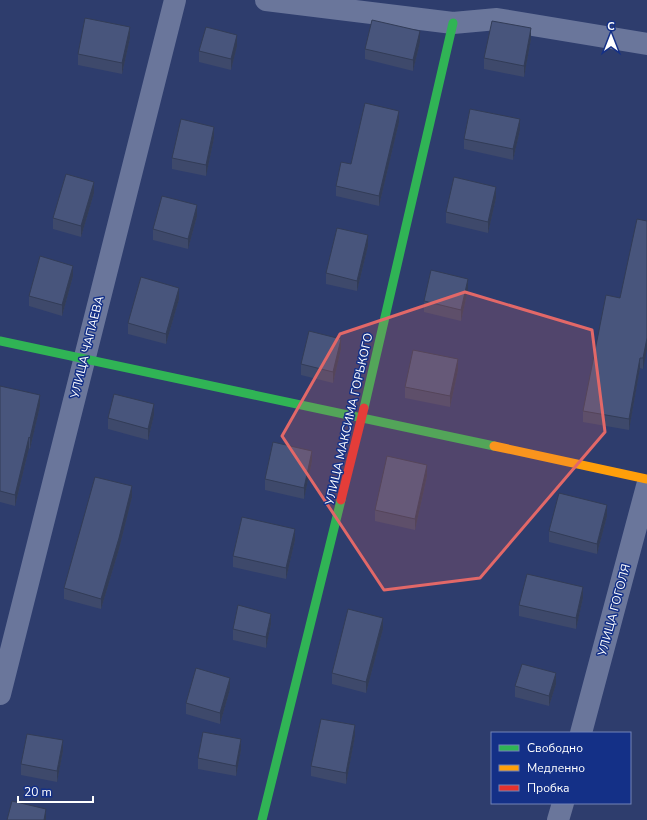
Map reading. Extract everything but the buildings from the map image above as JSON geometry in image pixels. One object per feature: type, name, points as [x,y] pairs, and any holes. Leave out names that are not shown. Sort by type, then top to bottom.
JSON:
[{"type":"street","name":"УЛИЦА ЧАПАЕВА","points":[[0,694],[175,0]]},
{"type":"street","points":[[266,0],[453,23],[497,19],[647,44]]},
{"type":"street","name":"УЛИЦА МАКСИМА ГОРЬКОГО","points":[[262,820],[362,418],[453,23]]},
{"type":"street","points":[[0,341],[647,478]]},
{"type":"street","name":"УЛИЦА ГОГОЛЯ","points":[[582,732],[647,486]]},
{"type":"street","points":[[558,820],[563,804]]},
{"type":"highlighted area","points":[[465,292],[592,330],[605,432],[480,578],[384,590],[282,436],[340,334]]},
{"type":"traffic: fast","points":[[364,408],[453,23]]},
{"type":"traffic: fast","points":[[0,341],[494,446]]},
{"type":"traffic: fast","points":[[262,820],[341,500]]},
{"type":"traffic: slow","points":[[494,446],[647,479]]},
{"type":"traffic: jam","points":[[341,500],[364,408]]}]
